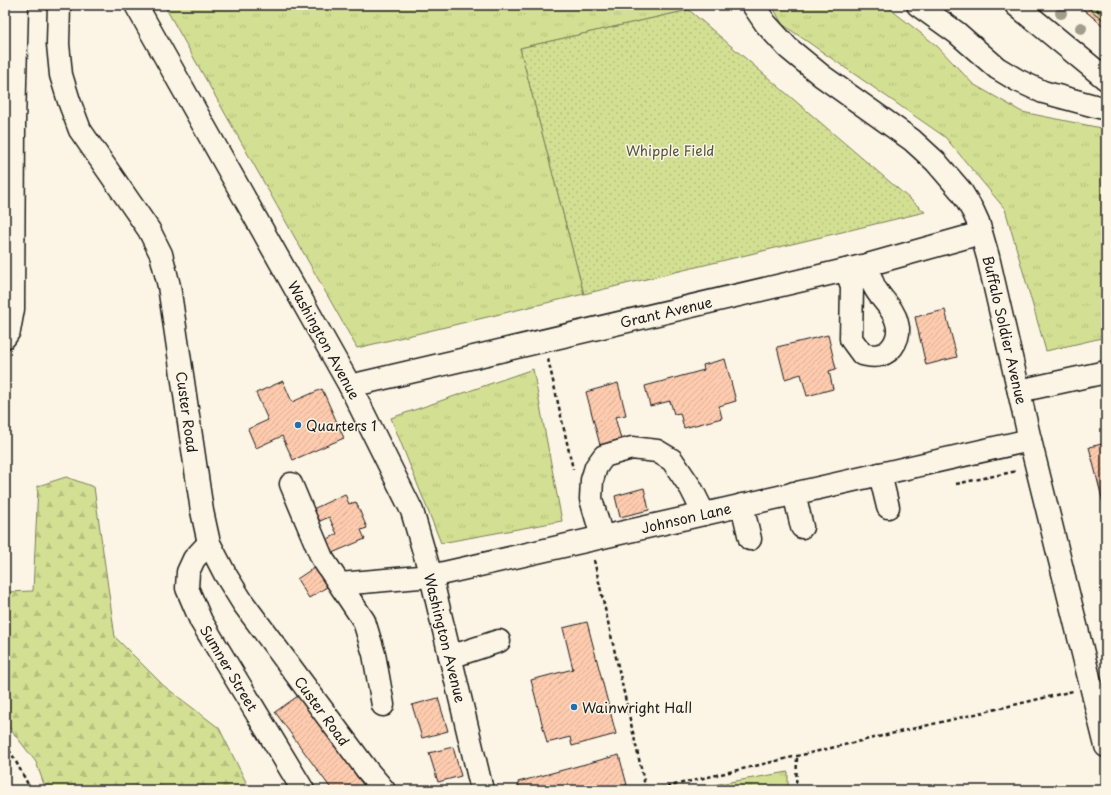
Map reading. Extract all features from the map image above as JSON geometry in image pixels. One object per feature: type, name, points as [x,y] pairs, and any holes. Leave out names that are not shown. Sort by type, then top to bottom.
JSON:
[{"type":"street","points":[[7,334],[13,309],[10,123],[17,5]]},
{"type":"street","name":"Custer Road","points":[[59,5],[58,44],[61,75],[80,130],[149,230],[161,254],[169,286],[202,511],[209,543],[224,574],[243,603],[367,770],[384,790]]},
{"type":"street","name":"Washington Avenue","points":[[136,5],[350,386],[412,511],[431,576],[482,790]]},
{"type":"street","name":"Buffalo Soldier Avenue","points":[[753,5],[766,24],[788,48],[822,76],[912,140],[936,162],[965,197],[973,211],[988,257],[1030,440],[1106,746]]},
{"type":"street","points":[[918,5],[957,33],[997,68],[1017,80],[1043,92],[1106,109]]},
{"type":"street","points":[[1016,5],[1106,79]]},
{"type":"street","name":"Grant Avenue","points":[[350,386],[867,265],[981,233]]},
{"type":"street","points":[[846,270],[852,286],[851,339],[862,354],[875,356],[882,355],[889,351],[896,342],[898,323],[893,313],[874,287],[867,265]]},
{"type":"street","points":[[1019,391],[1106,372]]},
{"type":"street","name":"Johnson Lane","points":[[340,584],[431,576],[1030,440]]},
{"type":"street","points":[[596,539],[592,499],[592,480],[596,467],[604,456],[632,448],[657,451],[672,460],[691,488],[704,514]]},
{"type":"street","points":[[880,474],[888,507]]},
{"type":"street","points":[[291,484],[322,558],[364,621],[374,654],[383,705]]},
{"type":"street","points":[[794,493],[802,527]]},
{"type":"street","points":[[742,505],[750,539]]},
{"type":"street","name":"Sumner Street","points":[[209,543],[194,560],[188,572],[187,588],[201,621],[303,790]]},
{"type":"street","points":[[450,657],[499,641]]},
{"type":"path","points":[[1091,5],[1106,17]]},
{"type":"path","points":[[544,341],[574,471]]},
{"type":"path","points":[[956,484],[1018,470]]},
{"type":"path","points":[[596,539],[646,790]]},
{"type":"path","points":[[653,790],[1078,690]]},
{"type":"path","points":[[5,744],[31,790]]},
{"type":"path","points":[[796,790],[797,756]]},
{"type":"green space","points":[[164,5],[691,5],[689,10],[520,48],[584,294],[357,348]]},
{"type":"green space","points":[[772,5],[885,5],[937,46],[973,84],[1022,112],[1106,129],[1106,337],[1046,351],[1005,209],[945,137],[782,24]]},
{"type":"green space","points":[[1078,5],[1106,5],[1106,28]]},
{"type":"green space","name":"Whipple Field","points":[[689,10],[925,212],[584,294],[520,48]]},
{"type":"green space","points":[[533,369],[562,521],[441,543],[391,418]]},
{"type":"green space","points":[[66,477],[94,487],[115,637],[164,686],[219,728],[250,790],[46,790],[36,762],[5,722],[5,592],[33,591],[38,486]]},
{"type":"green space","points":[[788,772],[788,790],[684,790]]},
{"type":"building","points":[[1078,5],[1084,5],[1106,22],[1106,28]]},
{"type":"building","points":[[945,310],[957,357],[926,365],[915,317]]},
{"type":"building","points":[[828,335],[836,369],[829,371],[833,389],[807,396],[801,374],[785,379],[777,347]]},
{"type":"building","points":[[725,359],[736,401],[719,406],[722,418],[684,428],[680,413],[674,414],[670,401],[650,406],[645,386],[704,370],[703,365]]},
{"type":"building","name":"Quarters 1","points":[[283,381],[292,402],[322,389],[344,438],[293,460],[282,436],[256,448],[248,429],[268,420],[256,393]]},
{"type":"building","points":[[618,383],[626,415],[615,417],[621,439],[600,445],[586,392]]},
{"type":"building","points":[[1106,443],[1106,502],[1103,502],[1089,447]]},
{"type":"building","points":[[644,488],[649,510],[620,517],[615,496]]},
{"type":"building","points":[[345,494],[349,504],[356,502],[367,528],[361,530],[365,539],[332,553],[326,540],[337,534],[329,517],[320,521],[313,509]]},
{"type":"building","points":[[315,567],[327,587],[309,598],[297,579]]},
{"type":"building","name":"Wainwright Hall","points":[[587,622],[616,734],[572,746],[570,737],[547,743],[531,680],[573,669],[563,628]]},
{"type":"building","points":[[298,696],[367,790],[332,790],[275,712]]},
{"type":"building","points":[[438,698],[448,731],[422,738],[412,705]]},
{"type":"building","points":[[453,747],[461,776],[438,782],[429,753]]},
{"type":"building","points":[[619,755],[627,785],[608,790],[520,790],[518,782]]},
{"type":"place","name":"Quarters 1","points":[[298,425]]},
{"type":"place","name":"Wainwright Hall","points":[[574,707]]}]
